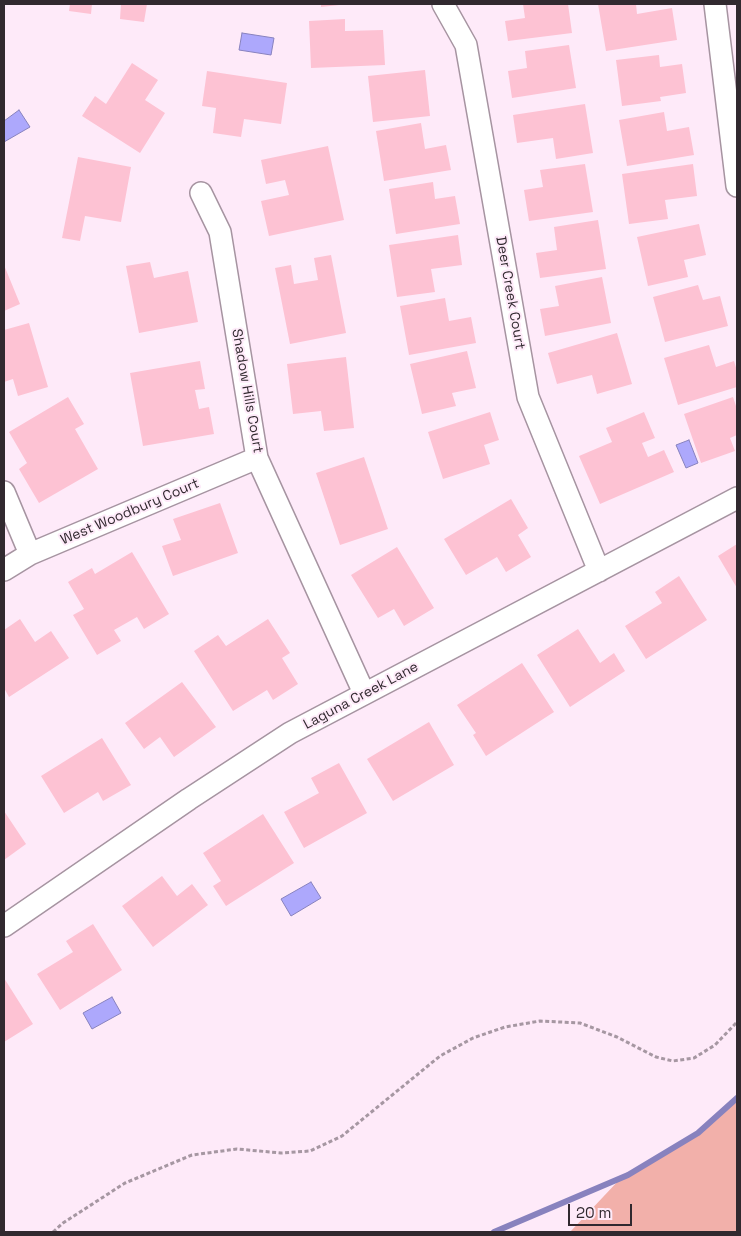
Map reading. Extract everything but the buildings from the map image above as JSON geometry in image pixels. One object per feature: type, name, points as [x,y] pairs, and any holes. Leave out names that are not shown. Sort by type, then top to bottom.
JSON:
[{"type":"street","points":[[715,4],[737,186]]},
{"type":"street","name":"Deer Creek Court","points":[[444,6],[466,45],[528,397],[599,572]]},
{"type":"street","name":"Shadow Hills Court","points":[[201,193],[220,232],[257,458],[364,693]]},
{"type":"street","name":"West Woodbury Court","points":[[4,570],[30,554],[257,458]]},
{"type":"street","points":[[4,492],[30,554]]},
{"type":"street","name":"Laguna Creek Lane","points":[[4,926],[189,799],[282,738],[364,693],[599,572],[681,526],[737,498]]},
{"type":"path","points":[[53,1232],[63,1223],[126,1183],[192,1155],[237,1149],[282,1152],[310,1151],[342,1136],[440,1056],[473,1038],[505,1027],[540,1021],[580,1023],[617,1037],[656,1057],[673,1062],[694,1058],[715,1045],[737,1022]]},
{"type":"shaded area","points":[[242,33],[274,38],[271,55],[239,50]]},
{"type":"shaded area","points":[[19,110],[30,127],[4,142],[4,121]]},
{"type":"shaded area","points":[[689,440],[698,463],[686,468],[676,445]]},
{"type":"shaded area","points":[[311,882],[321,898],[291,916],[281,899]]},
{"type":"shaded area","points":[[112,997],[121,1013],[92,1029],[83,1013]]},
{"type":"shaded area","points":[[737,1098],[737,1232],[570,1232],[620,1179],[701,1130]]},
{"type":"waterway","points":[[494,1232],[628,1175],[698,1133],[737,1098]]}]
